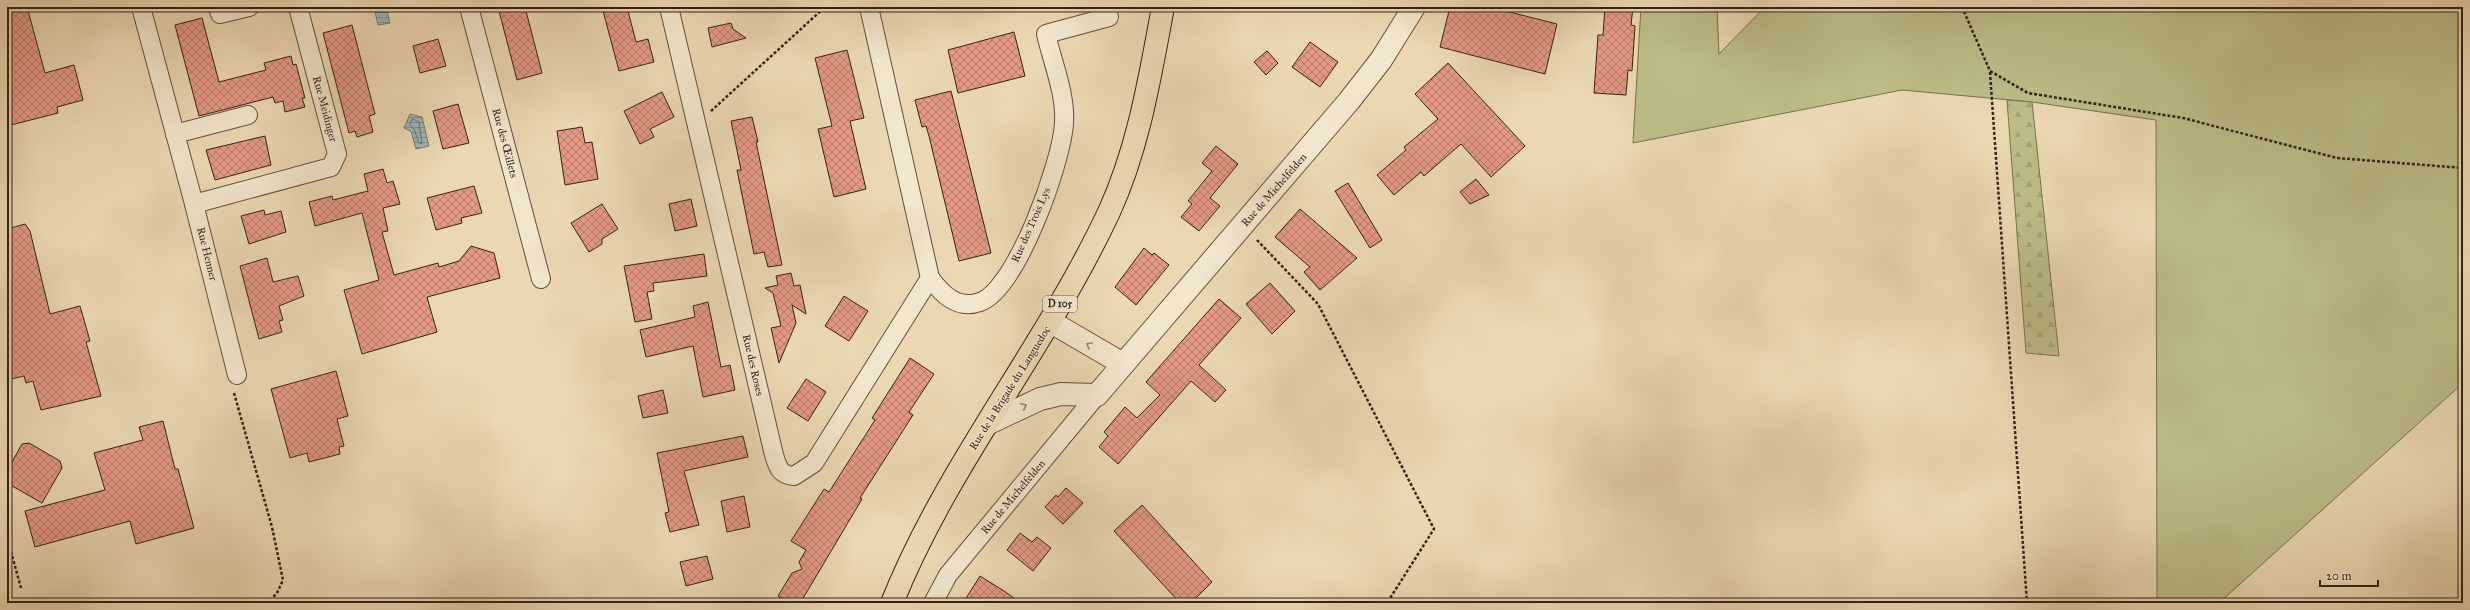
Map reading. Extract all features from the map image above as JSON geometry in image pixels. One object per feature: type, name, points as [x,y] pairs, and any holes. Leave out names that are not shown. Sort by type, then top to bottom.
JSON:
[{"type":"main road","name":"Rue de la Brigade du Languedoc","points":[[892,603],[902,578],[944,496],[1051,322],[1110,211],[1141,123],[1163,7]]},
{"type":"street","name":"Rue Henner","points":[[141,7],[194,204],[236,375]]},
{"type":"street","points":[[218,7],[220,14],[249,7]]},
{"type":"street","name":"Rue Meidinger","points":[[194,204],[331,167],[337,154],[298,7]]},
{"type":"street","name":"Rue des Œillets","points":[[469,7],[541,279]]},
{"type":"street","name":"Rue des Roses","points":[[669,7],[698,123],[774,455],[780,471],[785,475],[794,476],[814,463],[930,278]]},
{"type":"street","name":"Rue des Trois Lys","points":[[869,7],[930,278],[943,295],[953,301],[966,304],[980,302],[992,295],[1004,281],[1019,258],[1047,192],[1060,150],[1064,122],[1062,100],[1046,34],[1109,17]]},
{"type":"street","name":"Rue de Michelfelden","points":[[933,603],[948,575],[1097,395],[1349,102],[1381,60],[1414,7]]},
{"type":"street","points":[[175,134],[248,115]]},
{"type":"street","points":[[1051,322],[1123,364]]},
{"type":"street","points":[[989,423],[1040,399],[1061,394],[1097,395]]},
{"type":"path","points":[[698,123],[825,7]]},
{"type":"path","points":[[1962,7],[1990,71],[2026,603]]},
{"type":"path","points":[[1990,71],[2028,93],[2183,118],[2336,158],[2463,168]]},
{"type":"path","points":[[1243,226],[1318,304],[1434,529],[1387,603]]},
{"type":"path","points":[[236,375],[233,390],[272,527],[283,580],[277,593],[268,603]]},
{"type":"path","points":[[7,537],[20,588]]},
{"type":"green space","points":[[1641,7],[1717,7],[1719,54],[1765,7],[2463,7],[2463,383],[2219,603],[2157,601],[2156,120],[2032,102],[1902,90],[1633,143]]},
{"type":"green space","points":[[2007,100],[2032,102],[2059,356],[2026,353]]},
{"type":"water","points":[[374,7],[386,7],[390,23],[378,25]]},
{"type":"water","points":[[410,114],[422,117],[429,146],[416,149],[411,131],[404,128]]},
{"type":"building","points":[[7,7],[27,7],[45,73],[74,65],[83,100],[57,107],[58,113],[7,126]]},
{"type":"building","points":[[498,7],[525,7],[542,73],[517,80]]},
{"type":"building","points":[[602,7],[627,7],[636,42],[648,39],[654,62],[619,71]]},
{"type":"building","points":[[1450,7],[1490,7],[1557,24],[1545,74],[1440,47]]},
{"type":"building","points":[[1605,7],[1633,7],[1631,25],[1635,26],[1632,71],[1628,70],[1626,95],[1594,93],[1598,35],[1603,35]]},
{"type":"building","points":[[202,18],[219,82],[266,70],[264,63],[291,56],[293,65],[296,64],[305,98],[302,98],[305,107],[285,112],[283,101],[275,103],[273,97],[199,116],[175,25]]},
{"type":"building","points":[[731,23],[733,29],[746,38],[712,47],[708,28]]},
{"type":"building","points":[[352,25],[375,114],[369,116],[373,132],[357,137],[355,131],[349,133],[323,33]]},
{"type":"building","points":[[1014,32],[1025,76],[958,93],[948,50]]},
{"type":"building","points":[[438,39],[446,66],[420,73],[413,46]]},
{"type":"building","points":[[1310,42],[1338,62],[1320,87],[1292,67]]},
{"type":"building","points":[[847,50],[864,118],[850,121],[866,189],[834,197],[818,129],[832,126],[815,58]]},
{"type":"building","points":[[1267,51],[1278,63],[1266,75],[1254,62]]},
{"type":"building","points":[[1448,63],[1525,146],[1491,177],[1461,144],[1424,176],[1421,172],[1394,195],[1377,175],[1406,150],[1404,147],[1438,119],[1415,94]]},
{"type":"building","points":[[951,91],[991,253],[959,261],[929,136],[926,126],[922,127],[915,100]]},
{"type":"building","points":[[662,92],[674,117],[650,129],[654,137],[640,144],[624,111]]},
{"type":"building","points":[[458,104],[469,143],[443,149],[433,111]]},
{"type":"building","points":[[752,117],[782,265],[768,267],[764,252],[754,254],[737,170],[741,170],[731,121]]},
{"type":"building","points":[[582,127],[585,143],[592,142],[598,179],[565,185],[557,131]]},
{"type":"building","points":[[265,136],[271,165],[215,180],[206,150]]},
{"type":"building","points":[[1216,146],[1238,164],[1210,198],[1220,206],[1199,231],[1181,217],[1192,204],[1188,201],[1212,171],[1202,163]]},
{"type":"building","points":[[383,169],[387,183],[393,181],[400,204],[383,208],[388,231],[382,232],[394,275],[438,263],[439,267],[459,261],[471,246],[494,253],[500,278],[427,297],[437,332],[362,354],[344,290],[379,280],[362,213],[315,226],[309,202],[332,196],[333,200],[368,191],[364,174]]},
{"type":"building","points":[[1476,179],[1489,195],[1470,204],[1460,192]]},
{"type":"building","points":[[1348,183],[1382,240],[1370,248],[1335,191]]},
{"type":"building","points":[[474,186],[482,213],[461,218],[462,223],[436,230],[427,198]]},
{"type":"building","points":[[691,199],[697,226],[675,231],[669,204]]},
{"type":"building","points":[[602,204],[618,229],[602,239],[602,244],[589,252],[571,223]]},
{"type":"building","points":[[1300,209],[1357,258],[1320,290],[1304,272],[1310,267],[1275,237]]},
{"type":"building","points":[[264,210],[265,215],[281,211],[286,232],[249,244],[241,216]]},
{"type":"building","points":[[25,224],[30,231],[50,314],[80,306],[90,341],[86,342],[101,396],[41,410],[33,381],[26,383],[24,376],[7,380],[7,229]]},
{"type":"building","points":[[1144,248],[1152,255],[1154,253],[1169,265],[1136,305],[1115,287]]},
{"type":"building","points":[[704,254],[707,276],[653,283],[654,291],[647,292],[652,319],[635,322],[624,266]]},
{"type":"building","points":[[267,258],[273,282],[298,276],[304,296],[279,306],[283,320],[279,321],[282,332],[259,339],[240,266]]},
{"type":"building","points":[[791,273],[794,286],[800,285],[806,314],[792,305],[796,323],[779,363],[771,328],[781,326],[773,293],[765,288],[778,285],[776,276]]},
{"type":"building","points":[[1270,283],[1295,311],[1272,334],[1246,304]]},
{"type":"building","points":[[844,296],[868,311],[849,341],[825,326]]},
{"type":"building","points":[[1219,299],[1241,318],[1199,365],[1226,390],[1215,402],[1191,381],[1118,464],[1099,447],[1108,436],[1104,432],[1125,407],[1137,418],[1160,395],[1146,382]]},
{"type":"building","points":[[708,302],[721,367],[730,365],[735,390],[703,397],[693,346],[646,357],[640,330],[695,317],[693,306]]},
{"type":"building","points":[[910,358],[934,374],[909,412],[913,415],[860,498],[862,499],[800,603],[789,603],[778,596],[792,573],[802,569],[799,562],[806,550],[791,541],[824,489],[829,492],[875,420],[872,418]]},
{"type":"building","points":[[336,371],[348,416],[337,419],[344,446],[339,447],[340,454],[309,462],[307,453],[290,458],[271,389]]},
{"type":"building","points":[[806,379],[826,392],[808,421],[787,408]]},
{"type":"building","points":[[663,390],[668,413],[643,418],[638,396]]},
{"type":"building","points":[[163,421],[175,469],[178,469],[194,528],[136,544],[130,521],[35,547],[25,511],[105,490],[94,453],[143,440],[139,427]]},
{"type":"building","points":[[743,436],[748,457],[684,471],[699,525],[670,532],[665,513],[669,512],[657,453]]},
{"type":"building","points":[[29,443],[60,461],[62,468],[42,503],[7,483],[7,471],[22,444]]},
{"type":"building","points":[[1066,488],[1083,503],[1063,524],[1045,507],[1056,495],[1058,497]]},
{"type":"building","points":[[744,496],[750,527],[727,532],[721,501]]},
{"type":"building","points":[[1142,505],[1212,582],[1191,603],[1180,603],[1114,531]]},
{"type":"building","points":[[1020,533],[1032,542],[1037,537],[1051,548],[1033,571],[1007,550]]},
{"type":"building","points":[[707,556],[713,579],[686,586],[680,562]]},
{"type":"building","points":[[980,576],[1004,591],[1021,603],[963,603]]}]
